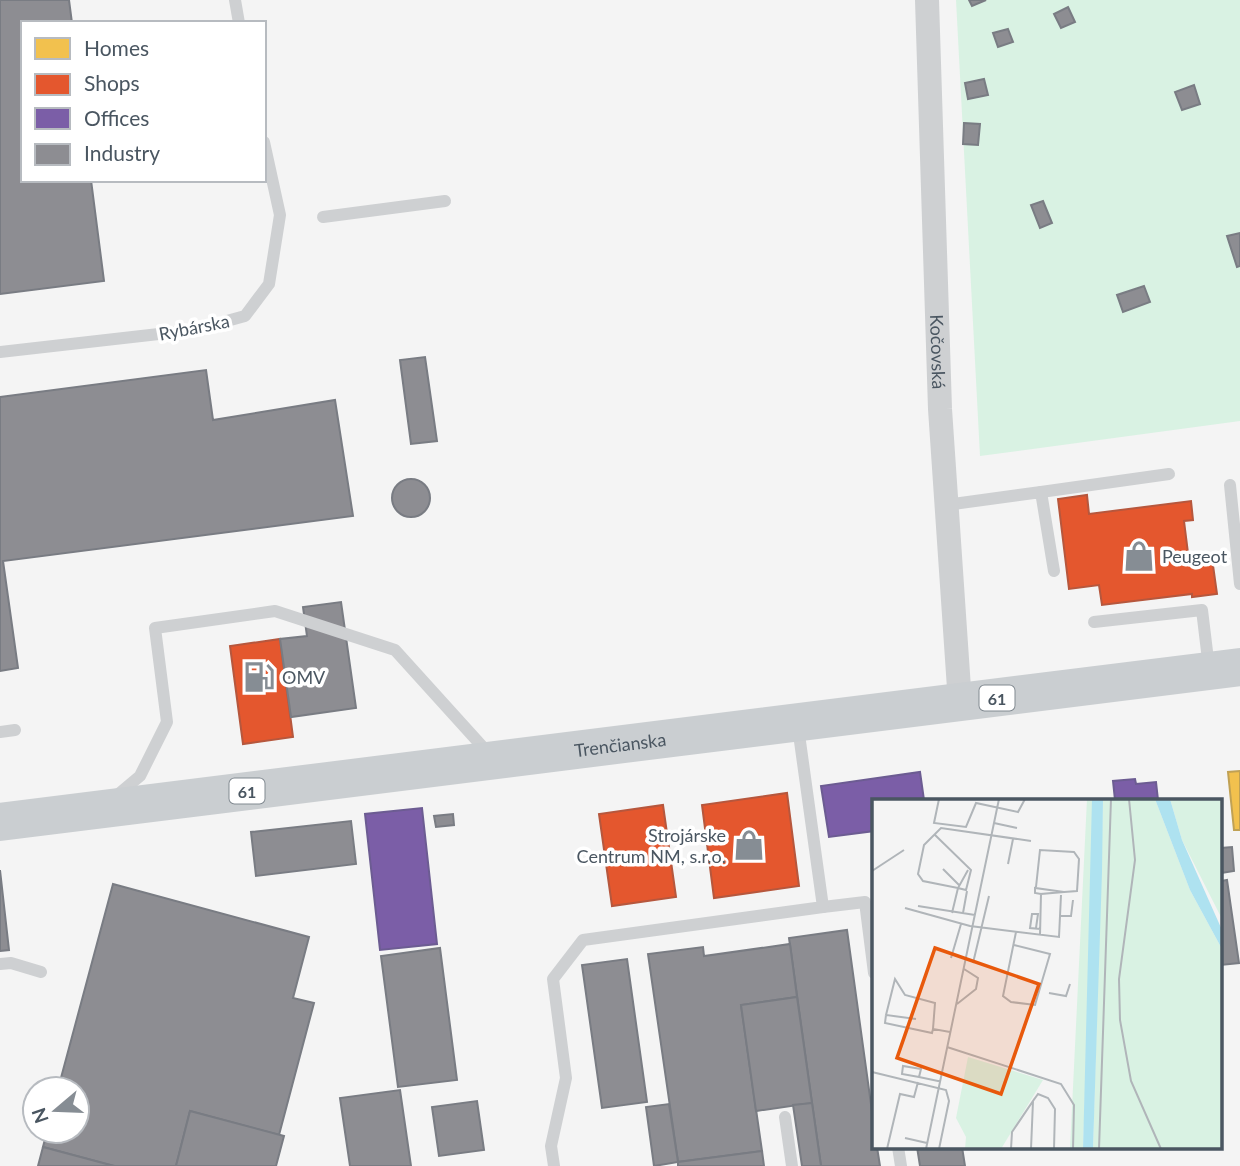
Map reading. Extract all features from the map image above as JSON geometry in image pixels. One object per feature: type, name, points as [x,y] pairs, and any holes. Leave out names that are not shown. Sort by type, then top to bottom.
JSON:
[{"type":"main road","name":"Trenčianska","points":[[0,822],[1224,669]]},
{"type":"street","name":"Kočovská","points":[[927,0],[946,505],[960,703]]},
{"type":"lane","points":[[234,0],[239,21]]},
{"type":"lane","name":"Rybárska","points":[[0,352],[194,330],[246,316],[269,284],[280,215],[266,151]]},
{"type":"lane","points":[[323,217],[444,201]]},
{"type":"lane","points":[[946,505],[1169,474]]},
{"type":"lane","points":[[1230,485],[1240,583]]},
{"type":"lane","points":[[1041,492],[1054,571]]},
{"type":"lane","points":[[1094,622],[1202,610],[1224,669]]},
{"type":"lane","points":[[101,809],[140,776],[167,722],[155,628],[275,611],[395,650],[495,761]]},
{"type":"lane","points":[[798,723],[823,907]]},
{"type":"lane","points":[[0,732],[15,730]]},
{"type":"lane","points":[[554,1166],[551,1146],[566,1078],[553,979],[583,940],[864,902],[872,959]]},
{"type":"lane","points":[[0,964],[11,963],[41,972]]},
{"type":"lane","points":[[785,1117],[792,1166]]},
{"type":"lane","points":[[898,1148],[901,1166]]},
{"type":"green space","points":[[956,0],[1240,0],[1240,421],[980,456]]},
{"type":"building: Homes","points":[[1240,771],[1240,830],[1234,830],[1228,772]]},
{"type":"building: Shops","points":[[1087,495],[1089,514],[1191,501],[1193,520],[1184,521],[1189,561],[1212,558],[1217,594],[1192,597],[1192,594],[1102,605],[1099,585],[1069,589],[1058,499]]},
{"type":"building: Shops","points":[[280,639],[293,737],[243,744],[230,646]]},
{"type":"building: Shops","points":[[787,793],[799,886],[714,898],[702,805]]},
{"type":"building: Shops","points":[[663,805],[676,897],[612,906],[599,814]]},
{"type":"building: Offices","points":[[920,772],[924,799],[872,799],[872,831],[829,837],[821,786]]},
{"type":"building: Offices","points":[[1135,779],[1136,784],[1156,782],[1158,799],[1115,799],[1113,781]]},
{"type":"building: Offices","points":[[422,808],[437,944],[380,950],[365,814]]},
{"type":"building: Industry","points":[[0,0],[69,0],[72,21],[21,21],[21,182],[91,182],[104,281],[0,294]]},
{"type":"building: Industry","points":[[969,0],[986,0],[972,6]]},
{"type":"building: Industry","points":[[1068,7],[1075,22],[1061,28],[1054,14]]},
{"type":"building: Industry","points":[[1008,29],[1013,42],[998,47],[993,33]]},
{"type":"building: Industry","points":[[984,79],[988,95],[968,99],[965,83]]},
{"type":"building: Industry","points":[[1194,85],[1200,104],[1182,110],[1175,92]]},
{"type":"building: Industry","points":[[964,123],[980,124],[978,145],[963,144]]},
{"type":"building: Industry","points":[[1043,201],[1052,223],[1040,228],[1031,205]]},
{"type":"building: Industry","points":[[1240,233],[1240,266],[1237,267],[1227,236]]},
{"type":"building: Industry","points":[[1144,286],[1150,302],[1123,312],[1117,295]]},
{"type":"building: Industry","points":[[425,357],[437,441],[411,444],[400,360]]},
{"type":"building: Industry","points":[[206,370],[213,420],[335,400],[353,516],[3,561],[18,668],[0,671],[0,397]]},
{"type":"building: Industry","points":[[411,479],[425,484],[430,498],[425,512],[411,517],[397,512],[392,498],[397,484]]},
{"type":"building: Industry","points":[[341,602],[356,708],[291,717],[280,639],[307,636],[303,607]]},
{"type":"building: Industry","points":[[453,814],[454,825],[436,827],[434,816]]},
{"type":"building: Industry","points":[[351,821],[356,864],[256,876],[251,832]]},
{"type":"building: Industry","points":[[1232,847],[1234,871],[1222,873],[1222,848]]},
{"type":"building: Industry","points":[[0,870],[9,950],[0,951]]},
{"type":"building: Industry","points":[[1227,880],[1239,963],[1222,965],[1222,881]]},
{"type":"building: Industry","points":[[113,884],[309,937],[293,998],[314,1003],[279,1135],[190,1111],[176,1166],[114,1166],[43,1147],[91,1145],[91,1075],[62,1075]]},
{"type":"building: Industry","points":[[847,930],[872,1111],[872,1148],[877,1148],[880,1166],[821,1166],[789,938]]},
{"type":"building: Industry","points":[[790,944],[797,997],[741,1005],[762,1151],[678,1162],[648,954],[703,947],[704,956]]},
{"type":"building: Industry","points":[[440,948],[457,1080],[398,1087],[381,956]]},
{"type":"building: Industry","points":[[627,959],[647,1102],[602,1108],[582,965]]},
{"type":"building: Industry","points":[[797,997],[812,1103],[756,1111],[741,1005]]},
{"type":"building: Industry","points":[[400,1090],[411,1166],[350,1166],[340,1098]]},
{"type":"building: Industry","points":[[477,1101],[484,1150],[439,1156],[432,1107]]},
{"type":"building: Industry","points":[[812,1103],[821,1166],[802,1166],[793,1105]]},
{"type":"building: Industry","points":[[669,1104],[678,1162],[654,1166],[646,1107]]},
{"type":"building: Industry","points":[[190,1111],[284,1136],[276,1166],[176,1166]]},
{"type":"building: Industry","points":[[43,1147],[114,1166],[38,1166]]},
{"type":"building: Industry","points":[[917,1148],[962,1148],[965,1166],[920,1166]]},
{"type":"building: Industry","points":[[762,1151],[764,1166],[678,1166],[678,1162]]},
{"type":"place","name":"Peugeot","points":[[1139,556]]},
{"type":"place","name":"OMV","points":[[259,677]]},
{"type":"place","name":"Strojárske Centrum NM, s.r.o.","points":[[749,845]]}]
